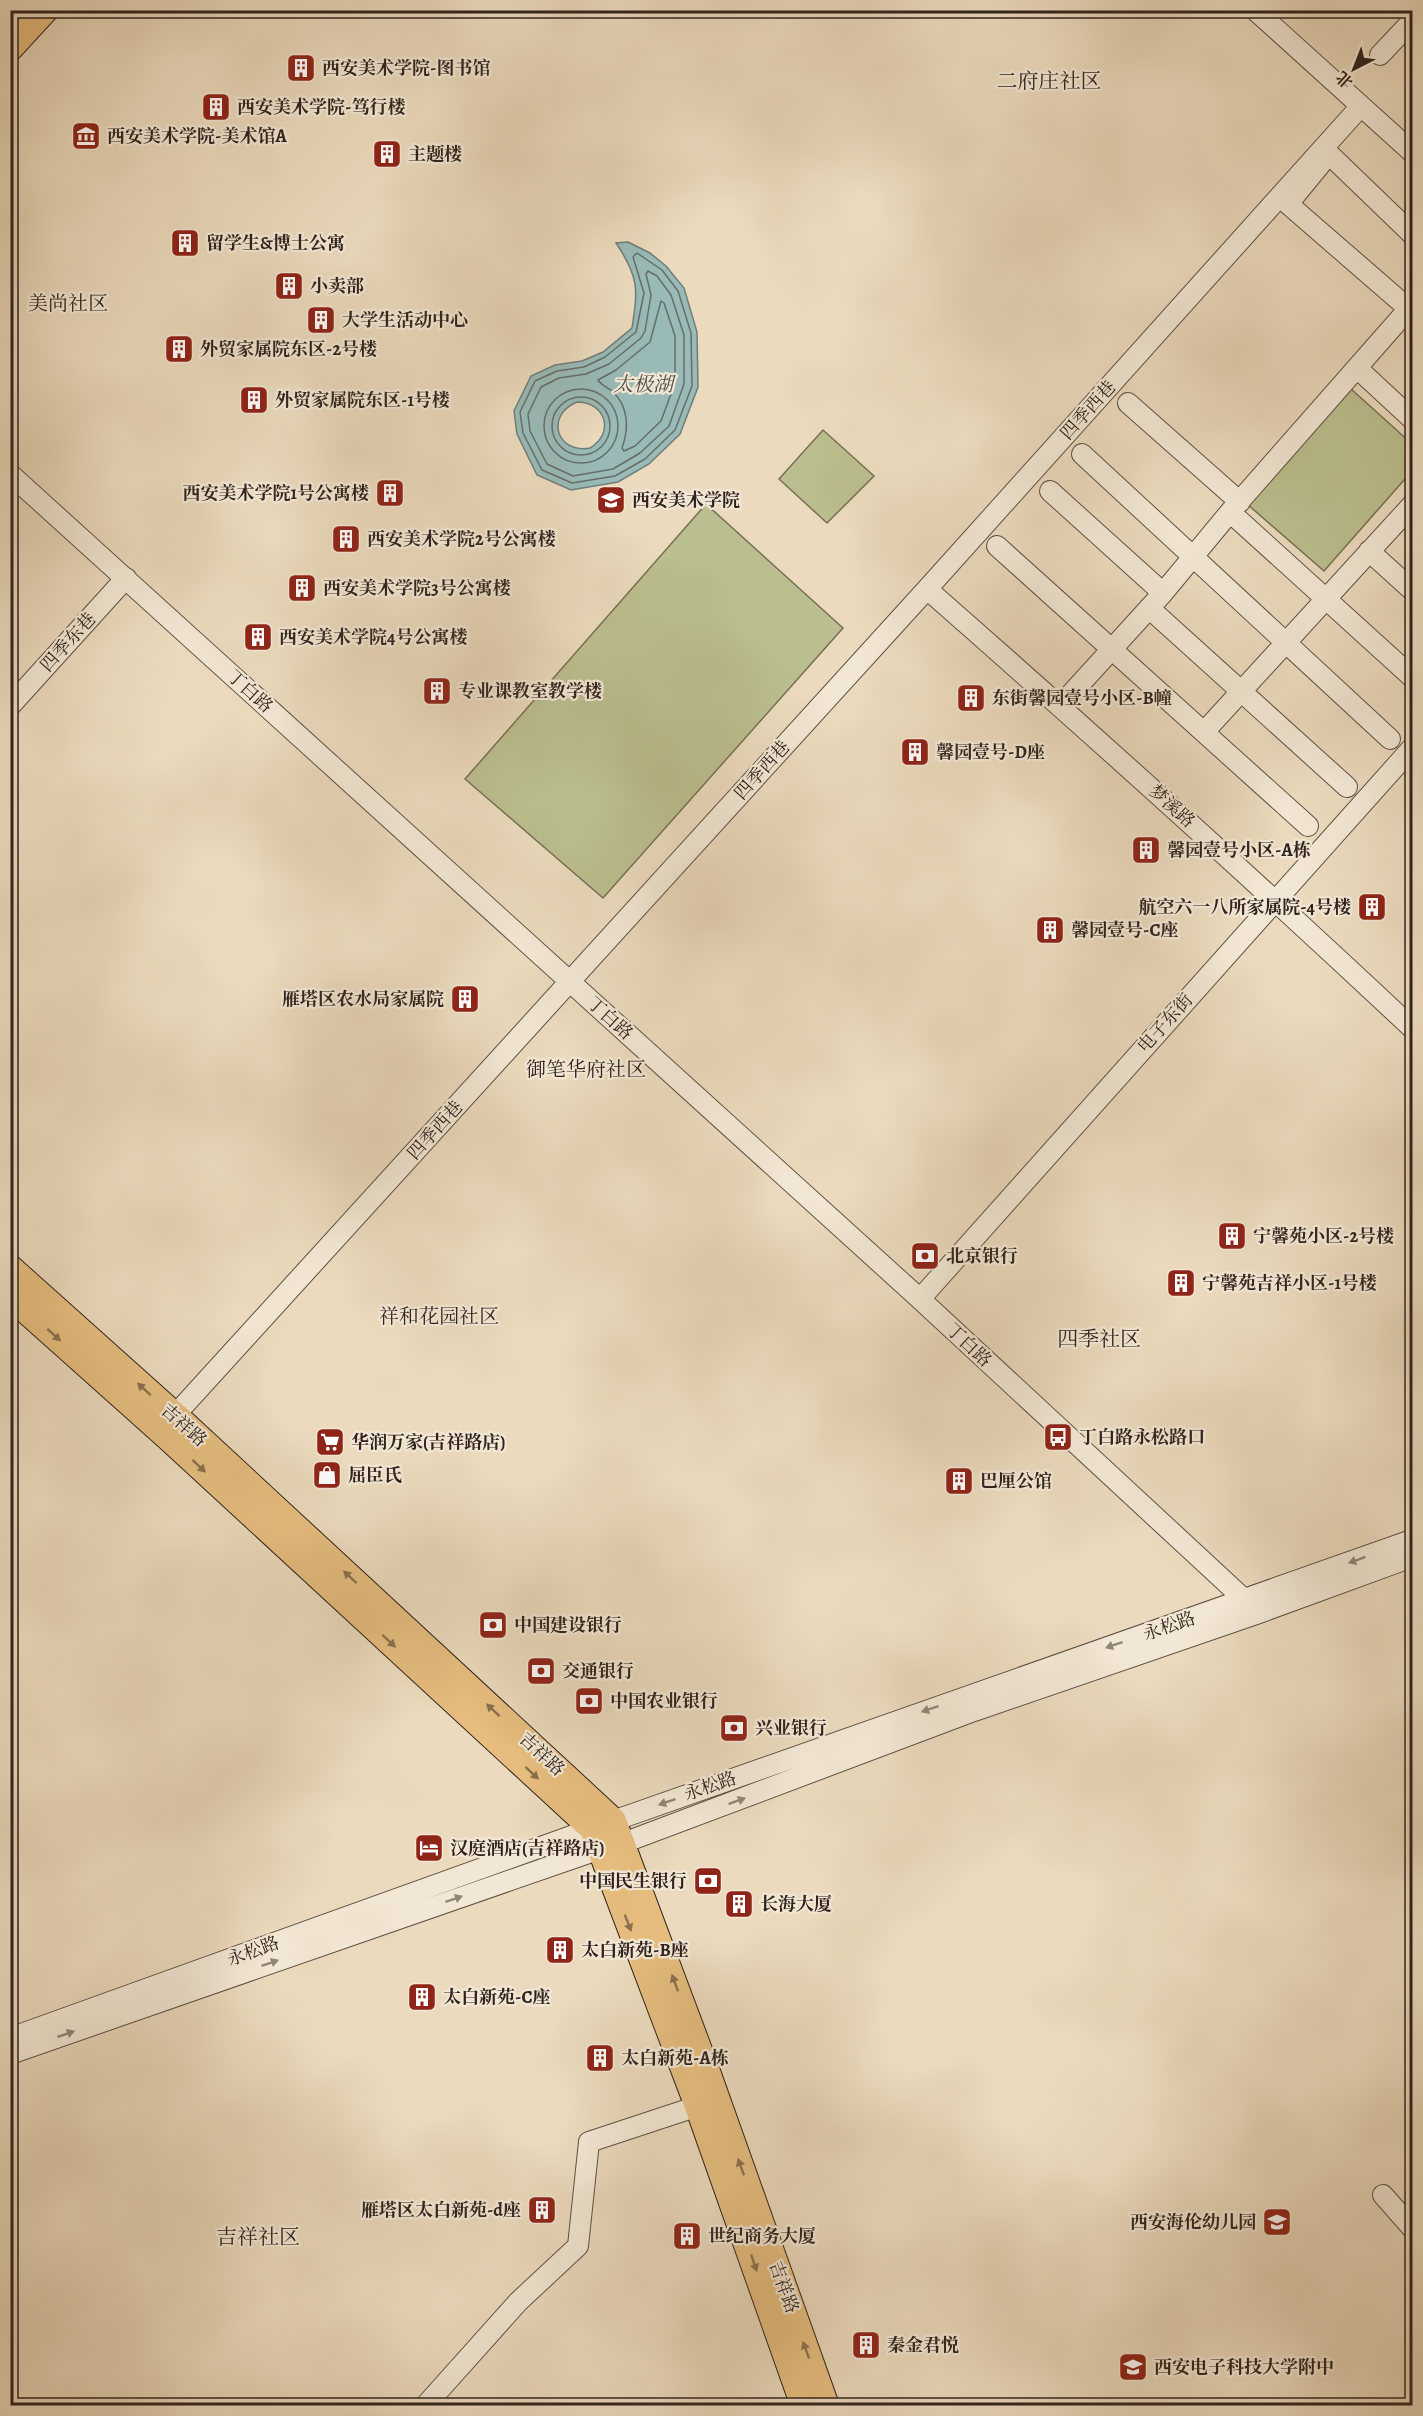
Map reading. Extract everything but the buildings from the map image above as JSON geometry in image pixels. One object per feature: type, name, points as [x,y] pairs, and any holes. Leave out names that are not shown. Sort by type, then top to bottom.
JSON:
[{"type":"main road","points":[[10,48],[45,10]]},
{"type":"main road","name":"吉祥路","points":[[10,1268],[167,1423],[607,1835],[826,2406]]},
{"type":"main road","name":"吉祥路","points":[[10,1296],[167,1423]]},
{"type":"main road","name":"吉祥路","points":[[607,1835],[698,2106],[804,2406]]},
{"type":"street","points":[[1255,10],[1413,152]]},
{"type":"street","points":[[1380,55],[1413,21]]},
{"type":"street","name":"四季西巷","points":[[167,1423],[927,589],[1360,106]]},
{"type":"street","points":[[1060,706],[1163,593],[1235,507],[1411,307],[1288,204],[1329,154],[1413,234]]},
{"type":"street","points":[[1357,369],[1413,419]]},
{"type":"street","points":[[1128,404],[1413,677]]},
{"type":"street","points":[[1082,454],[1390,739]]},
{"type":"street","name":"丁白路","points":[[10,474],[920,1299],[1253,1606]]},
{"type":"street","points":[[1050,492],[1163,593]]},
{"type":"street","points":[[1204,732],[1413,504]]},
{"type":"street","points":[[997,546],[1308,826]]},
{"type":"street","points":[[1369,551],[1413,590]]},
{"type":"street","name":"四季东巷","points":[[10,706],[126,578]]},
{"type":"street","name":"梦溪路","points":[[927,589],[1276,899],[1413,1028]]},
{"type":"street","points":[[1149,608],[1347,787]]},
{"type":"street","name":"电子东街","points":[[920,1299],[1413,748]]},
{"type":"street","name":"永松路","points":[[1253,1606],[1413,1540]]},
{"type":"street","name":"永松路","points":[[10,2054],[607,1835],[1253,1606],[1413,1557]]},
{"type":"street","name":"永松路","points":[[10,2038],[607,1835]]},
{"type":"street","points":[[425,2406],[518,2302],[578,2246],[589,2142],[698,2106]]},
{"type":"street","points":[[1383,2195],[1413,2228]]},
{"type":"green space","points":[[1350,388],[1412,444],[1412,471],[1324,571],[1247,504]]},
{"type":"green space","points":[[823,430],[874,476],[827,523],[779,479]]},
{"type":"green space","points":[[706,504],[843,628],[603,898],[465,779]]},
{"type":"water","name":"太极湖","points":[[628,242],[650,253],[666,266],[684,288],[697,332],[698,387],[680,434],[649,464],[618,482],[571,490],[537,475],[517,434],[514,411],[531,376],[555,365],[582,361],[603,352],[632,328],[635,284],[629,265],[616,243]],"holes":[[[577,402],[587,403],[600,413],[605,427],[598,442],[590,448],[578,448],[563,440],[558,424],[567,408]]]},
{"type":"place","name":"西安美术学院-图书馆","points":[[301,68]]},
{"type":"place","name":"西安美术学院-笃行楼","points":[[216,107]]},
{"type":"place","name":"西安美术学院-美术馆A","points":[[86,136]]},
{"type":"place","name":"主题楼","points":[[387,154]]},
{"type":"place","name":"留学生&博士公寓","points":[[185,243]]},
{"type":"place","name":"小卖部","points":[[289,286]]},
{"type":"place","name":"大学生活动中心","points":[[321,320]]},
{"type":"place","name":"外贸家属院东区-2号楼","points":[[179,349]]},
{"type":"place","name":"外贸家属院东区-1号楼","points":[[254,400]]},
{"type":"place","name":"西安美术学院1号公寓楼","points":[[390,493]]},
{"type":"place","name":"西安美术学院","points":[[611,500]]},
{"type":"place","name":"西安美术学院2号公寓楼","points":[[346,539]]},
{"type":"place","name":"西安美术学院3号公寓楼","points":[[302,588]]},
{"type":"place","name":"西安美术学院4号公寓楼","points":[[258,637]]},
{"type":"place","name":"专业课教室教学楼","points":[[437,691]]},
{"type":"place","name":"东街馨园壹号小区-B幢","points":[[971,698]]},
{"type":"place","name":"馨园壹号-D座","points":[[915,752]]},
{"type":"place","name":"馨园壹号小区-A栋","points":[[1146,850]]},
{"type":"place","name":"航空六一八所家属院-4号楼","points":[[1372,907]]},
{"type":"place","name":"馨园壹号-C座","points":[[1050,930]]},
{"type":"place","name":"雁塔区农水局家属院","points":[[465,999]]},
{"type":"place","name":"宁馨苑小区-2号楼","points":[[1232,1236]]},
{"type":"place","name":"北京银行","points":[[925,1256]]},
{"type":"place","name":"宁馨苑吉祥小区-1号楼","points":[[1181,1283]]},
{"type":"place","name":"丁白路永松路口","points":[[1058,1437]]},
{"type":"place","name":"华润万家(吉祥路店)","points":[[330,1442]]},
{"type":"place","name":"屈臣氏","points":[[327,1475]]},
{"type":"place","name":"巴厘公馆","points":[[959,1481]]},
{"type":"place","name":"中国建设银行","points":[[493,1625]]},
{"type":"place","name":"交通银行","points":[[541,1671]]},
{"type":"place","name":"中国农业银行","points":[[589,1701]]},
{"type":"place","name":"兴业银行","points":[[734,1728]]},
{"type":"place","name":"汉庭酒店(吉祥路店)","points":[[429,1848]]},
{"type":"place","name":"中国民生银行","points":[[708,1881]]},
{"type":"place","name":"长海大厦","points":[[739,1904]]},
{"type":"place","name":"太白新苑-B座","points":[[560,1950]]},
{"type":"place","name":"太白新苑-C座","points":[[422,1997]]},
{"type":"place","name":"太白新苑-A栋","points":[[600,2058]]},
{"type":"place","name":"雁塔区太白新苑-d座","points":[[542,2210]]},
{"type":"place","name":"西安海伦幼儿园","points":[[1277,2222]]},
{"type":"place","name":"世纪商务大厦","points":[[687,2236]]},
{"type":"place","name":"秦金君悦","points":[[866,2345]]},
{"type":"place","name":"西安电子科技大学附中","points":[[1133,2367]]},
{"type":"district","name":"二府庄社区","points":[[1049,81]]},
{"type":"district","name":"美尚社区","points":[[68,303]]},
{"type":"district","name":"御笔华府社区","points":[[586,1069]]},
{"type":"district","name":"祥和花园社区","points":[[439,1316]]},
{"type":"district","name":"四季社区","points":[[1099,1339]]},
{"type":"district","name":"吉祥社区","points":[[258,2237]]}]
